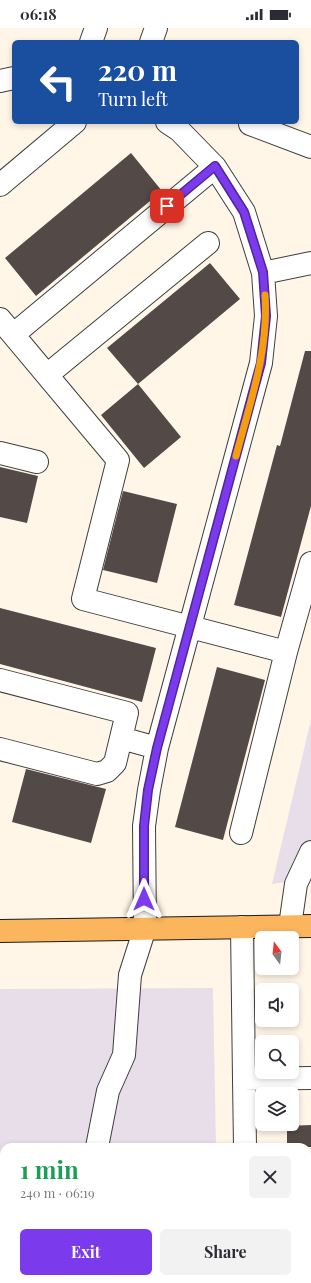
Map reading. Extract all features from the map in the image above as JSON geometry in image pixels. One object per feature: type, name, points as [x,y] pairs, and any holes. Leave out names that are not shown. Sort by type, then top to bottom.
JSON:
[{"type":"main road","points":[[0,931],[301,926]]},
{"type":"street","points":[[92,40],[96,28]]},
{"type":"street","points":[[152,40],[156,28]]},
{"type":"street","points":[[0,81],[12,78]]},
{"type":"street","points":[[0,185],[73,124]]},
{"type":"street","points":[[98,1143],[108,1091],[124,1055],[130,975],[145,928],[144,826],[148,790],[157,748],[261,363],[266,316],[263,272],[244,212],[215,166],[179,130],[170,124]]},
{"type":"street","points":[[250,124],[311,147]]},
{"type":"street","points":[[215,166],[7,327],[118,460],[83,599],[286,652]]},
{"type":"street","points":[[47,375],[208,243]]},
{"type":"street","points":[[263,272],[311,263]]},
{"type":"street","points":[[0,453],[37,462]]},
{"type":"street","points":[[241,833],[286,652],[311,563]]},
{"type":"street","points":[[0,680],[127,713],[115,762],[107,771],[97,774],[0,750]]},
{"type":"street","points":[[120,738],[157,748]]},
{"type":"street","points":[[301,926],[296,884],[311,852]]},
{"type":"street","points":[[242,927],[245,1143]]},
{"type":"street","points":[[244,1079],[311,1078]]},
{"type":"shaded area","points":[[311,720],[311,878],[272,884]]},
{"type":"shaded area","points":[[213,988],[216,1143],[0,1143],[0,989]]},
{"type":"building","points":[[131,153],[162,191],[36,296],[5,258]]},
{"type":"building","points":[[210,263],[240,299],[138,384],[107,348]]},
{"type":"building","points":[[305,351],[311,351],[311,506],[281,617],[234,605],[277,445],[280,446]]},
{"type":"building","points":[[138,384],[181,437],[144,468],[101,415]]},
{"type":"building","points":[[0,467],[38,476],[27,523],[0,517]]},
{"type":"building","points":[[123,491],[177,504],[157,583],[103,570]]},
{"type":"building","points":[[0,608],[156,648],[142,702],[0,664]]},
{"type":"building","points":[[217,667],[265,680],[223,840],[175,827]]},
{"type":"building","points":[[26,769],[106,789],[91,843],[12,822]]},
{"type":"building","points":[[311,1125],[311,1143],[287,1143],[287,1131],[299,1131],[299,1126]]},
{"type":"slow traffic","points":[[236,456],[261,363],[266,316],[265,295]]},
{"type":"route","points":[[144,899],[144,826],[148,790],[157,748],[261,363],[266,316],[263,272],[244,212],[215,166],[167,206]]}]
